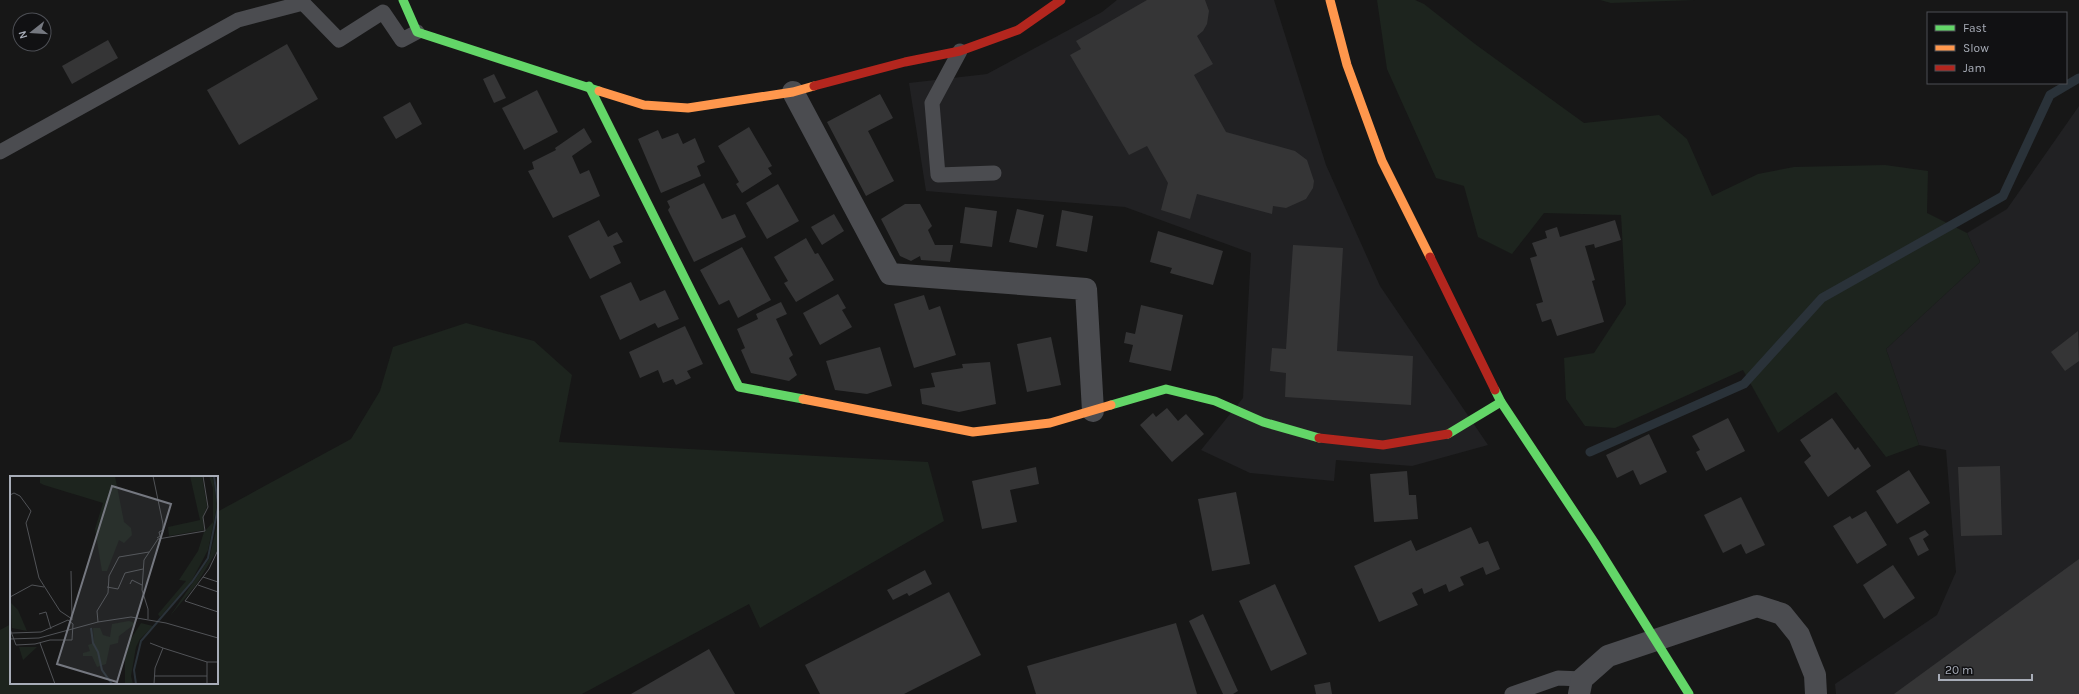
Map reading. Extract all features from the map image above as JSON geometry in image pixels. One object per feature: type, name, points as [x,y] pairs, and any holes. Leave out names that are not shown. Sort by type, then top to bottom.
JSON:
[{"type":"street","points":[[403,0],[417,32],[589,86],[644,105],[688,108],[793,92],[905,62],[960,50],[1018,30],[1061,0]]},
{"type":"street","points":[[1330,0],[1346,65],[1382,161],[1501,402],[1594,542],[1689,694]]},
{"type":"street","points":[[589,86],[739,387],[973,432],[1050,423],[1166,389],[1215,401],[1263,422],[1318,438],[1382,445],[1450,434],[1501,402]]},
{"type":"street","points":[[793,92],[890,274],[1086,289],[1093,411]]},
{"type":"street","points":[[1580,686],[1608,656],[1756,606],[1782,614],[1799,636],[1815,675],[1816,694]]},
{"type":"lane","points":[[0,152],[238,20],[303,3],[339,40],[383,12],[402,40],[417,32]]},
{"type":"lane","points":[[960,50],[932,102],[938,175],[994,173]]},
{"type":"lane","points":[[1512,694],[1558,678],[1580,686]]},
{"type":"lane","points":[[1554,694],[1558,678]]},
{"type":"shaded area","points":[[1117,0],[1274,0],[1326,165],[1380,286],[1488,445],[1412,466],[1336,460],[1334,481],[1250,473],[1201,450],[1243,398],[1251,253],[1125,207],[926,191],[909,83],[987,74],[1102,12]]},
{"type":"shaded area","points":[[1377,0],[1415,0],[1424,4],[1475,44],[1584,123],[1659,115],[1687,139],[1712,196],[1758,174],[1794,167],[1885,165],[1928,171],[1927,213],[1967,233],[1980,262],[1886,349],[1919,445],[1886,457],[1836,392],[1778,433],[1743,370],[1615,428],[1585,426],[1566,399],[1564,358],[1594,353],[1626,304],[1621,215],[1544,213],[1512,254],[1478,237],[1464,186],[1436,178],[1387,69]]},
{"type":"shaded area","points":[[1600,0],[1695,0],[1611,3]]},
{"type":"shaded area","points":[[2079,106],[2079,694],[1836,694],[1835,684],[1937,615],[1956,572],[1946,450],[1919,445],[1886,349],[1980,262],[1967,233],[2007,209]]},
{"type":"shaded area","points":[[466,323],[534,341],[572,375],[559,442],[928,462],[944,521],[760,628],[749,604],[582,694],[0,694],[0,630],[10,625],[10,684],[218,684],[218,511],[351,439],[380,391],[393,347]]},
{"type":"building","points":[[1147,0],[1205,0],[1209,11],[1207,24],[1203,31],[1197,36],[1213,64],[1194,75],[1226,132],[1295,151],[1307,160],[1314,181],[1313,188],[1306,199],[1286,208],[1273,206],[1272,214],[1197,194],[1190,219],[1161,210],[1168,183],[1147,146],[1129,155],[1070,55],[1081,49],[1076,41]]},
{"type":"building","points":[[108,40],[118,58],[72,84],[62,66]]},
{"type":"building","points":[[287,44],[318,99],[239,145],[207,90]]},
{"type":"building","points":[[494,74],[506,98],[494,103],[483,79]]},
{"type":"building","points":[[537,90],[558,132],[524,150],[502,108]]},
{"type":"building","points":[[880,94],[893,118],[868,131],[894,181],[866,196],[827,122]]},
{"type":"building","points":[[410,102],[422,124],[396,139],[383,117]]},
{"type":"building","points":[[749,127],[772,166],[768,168],[772,174],[742,193],[736,184],[739,182],[718,146]]},
{"type":"building","points":[[584,128],[592,142],[572,156],[580,174],[589,170],[600,196],[553,218],[528,171],[534,169],[532,162],[556,150],[555,148]]},
{"type":"building","points":[[658,130],[662,139],[678,133],[683,144],[695,138],[705,162],[697,166],[701,176],[661,193],[638,139]]},
{"type":"building","points":[[704,183],[722,219],[735,214],[746,237],[694,262],[668,210],[670,207],[667,201]]},
{"type":"building","points":[[778,184],[799,221],[767,239],[746,203]]},
{"type":"building","points":[[905,204],[920,204],[932,226],[928,230],[935,245],[953,245],[950,262],[921,260],[920,256],[911,261],[900,256],[881,219]]},
{"type":"building","points":[[965,207],[997,211],[992,247],[960,243]]},
{"type":"building","points":[[1017,209],[1044,215],[1037,248],[1009,242]]},
{"type":"building","points":[[1062,210],[1093,216],[1087,252],[1056,246]]},
{"type":"building","points":[[834,214],[844,231],[822,245],[811,227]]},
{"type":"building","points":[[599,220],[608,237],[617,232],[623,242],[613,246],[621,263],[590,279],[568,236]]},
{"type":"building","points":[[1615,220],[1621,240],[1595,248],[1594,244],[1585,246],[1595,280],[1592,281],[1604,322],[1557,336],[1551,319],[1542,322],[1536,304],[1543,302],[1530,258],[1537,256],[1532,243],[1547,238],[1545,231],[1557,227],[1560,237]]},
{"type":"building","points":[[1158,231],[1223,251],[1213,285],[1170,273],[1172,268],[1150,262]]},
{"type":"building","points":[[806,238],[815,254],[818,253],[834,280],[796,302],[784,283],[788,281],[774,257]]},
{"type":"building","points":[[1293,245],[1343,248],[1337,351],[1413,356],[1411,405],[1285,397],[1286,373],[1270,371],[1272,348],[1286,349]]},
{"type":"building","points":[[742,247],[771,300],[738,318],[729,300],[719,305],[700,270]]},
{"type":"building","points":[[631,282],[640,301],[665,290],[679,319],[658,328],[655,323],[620,340],[600,296]]},
{"type":"building","points":[[838,294],[846,308],[842,310],[852,327],[820,345],[803,313]]},
{"type":"building","points":[[924,295],[929,310],[940,306],[956,355],[914,368],[894,304]]},
{"type":"building","points":[[781,302],[787,314],[776,319],[793,355],[789,358],[797,375],[789,381],[751,373],[741,350],[745,348],[737,329],[758,319],[756,314]]},
{"type":"building","points":[[1141,305],[1183,315],[1171,371],[1129,362],[1133,345],[1124,343],[1126,332],[1135,334]]},
{"type":"building","points":[[685,326],[703,364],[687,371],[691,378],[676,385],[673,379],[663,383],[658,370],[640,378],[629,352]]},
{"type":"building","points":[[2078,331],[2079,361],[2065,371],[2051,352]]},
{"type":"building","points":[[1051,337],[1061,385],[1027,392],[1017,344]]},
{"type":"building","points":[[880,347],[892,386],[867,394],[835,390],[826,361]]},
{"type":"building","points":[[990,362],[996,404],[959,412],[922,404],[920,389],[935,387],[931,373],[963,368],[962,364]]},
{"type":"building","points":[[1167,408],[1178,421],[1186,414],[1204,434],[1172,462],[1140,425],[1153,413],[1156,417]]},
{"type":"building","points":[[1728,418],[1745,451],[1706,471],[1696,452],[1700,450],[1692,436]]},
{"type":"building","points":[[1832,418],[1855,450],[1858,447],[1871,466],[1828,497],[1804,462],[1811,456],[1800,440]]},
{"type":"building","points":[[1649,434],[1667,472],[1640,485],[1633,470],[1617,478],[1606,455]]},
{"type":"building","points":[[2000,466],[2002,535],[1961,536],[1958,467]]},
{"type":"building","points":[[1036,467],[1039,484],[1010,490],[1017,522],[982,529],[972,481]]},
{"type":"building","points":[[1909,470],[1930,503],[1897,524],[1876,491]]},
{"type":"building","points":[[1407,471],[1409,495],[1416,495],[1418,519],[1374,522],[1370,474]]},
{"type":"building","points":[[1236,492],[1250,564],[1212,571],[1198,499]]},
{"type":"building","points":[[1741,497],[1765,545],[1746,554],[1741,544],[1723,553],[1704,515]]},
{"type":"building","points":[[1866,511],[1887,545],[1857,564],[1833,526],[1850,516],[1852,519]]},
{"type":"building","points":[[1471,527],[1479,544],[1488,541],[1500,569],[1486,575],[1483,567],[1460,577],[1464,585],[1449,592],[1446,584],[1424,594],[1422,588],[1412,593],[1418,605],[1379,622],[1354,566],[1411,540],[1416,551]]},
{"type":"building","points":[[1925,530],[1929,535],[1923,539],[1929,550],[1918,556],[1909,538]]},
{"type":"building","points":[[2079,559],[2079,694],[1894,694]]},
{"type":"building","points":[[1893,565],[1915,598],[1884,619],[1863,585]]},
{"type":"building","points":[[925,570],[932,584],[909,596],[907,593],[893,600],[887,590]]},
{"type":"building","points":[[1275,584],[1307,654],[1271,671],[1239,601]]},
{"type":"building","points":[[949,592],[981,655],[904,694],[820,694],[805,665]]},
{"type":"building","points":[[1203,614],[1238,691],[1233,694],[1223,694],[1189,621]]},
{"type":"building","points":[[1176,623],[1197,694],[1036,694],[1027,666]]},
{"type":"building","points":[[709,649],[735,694],[631,694]]},
{"type":"building","points":[[1330,682],[1332,694],[1316,694],[1314,685]]},
{"type":"waterway","points":[[1590,452],[1744,384],[1822,298],[2003,196],[2050,95],[2079,78]]},
{"type":"traffic: fast","points":[[403,0],[417,32],[599,91]]},
{"type":"traffic: fast","points":[[589,86],[739,387],[803,399]]},
{"type":"traffic: fast","points":[[1111,405],[1166,389],[1215,401],[1263,422],[1319,438]]},
{"type":"traffic: fast","points":[[1495,390],[1501,402],[1594,542],[1689,694]]},
{"type":"traffic: fast","points":[[1448,434],[1501,402]]},
{"type":"traffic: slow","points":[[1330,0],[1347,65],[1382,161],[1430,257]]},
{"type":"traffic: slow","points":[[599,91],[644,105],[688,108],[793,92],[814,86]]},
{"type":"traffic: slow","points":[[803,399],[973,432],[1050,423],[1111,405]]},
{"type":"traffic: jam","points":[[814,86],[905,62],[960,51],[1018,30],[1061,0]]},
{"type":"traffic: jam","points":[[1430,257],[1495,390]]},
{"type":"traffic: jam","points":[[1319,438],[1383,445],[1448,434]]}]
